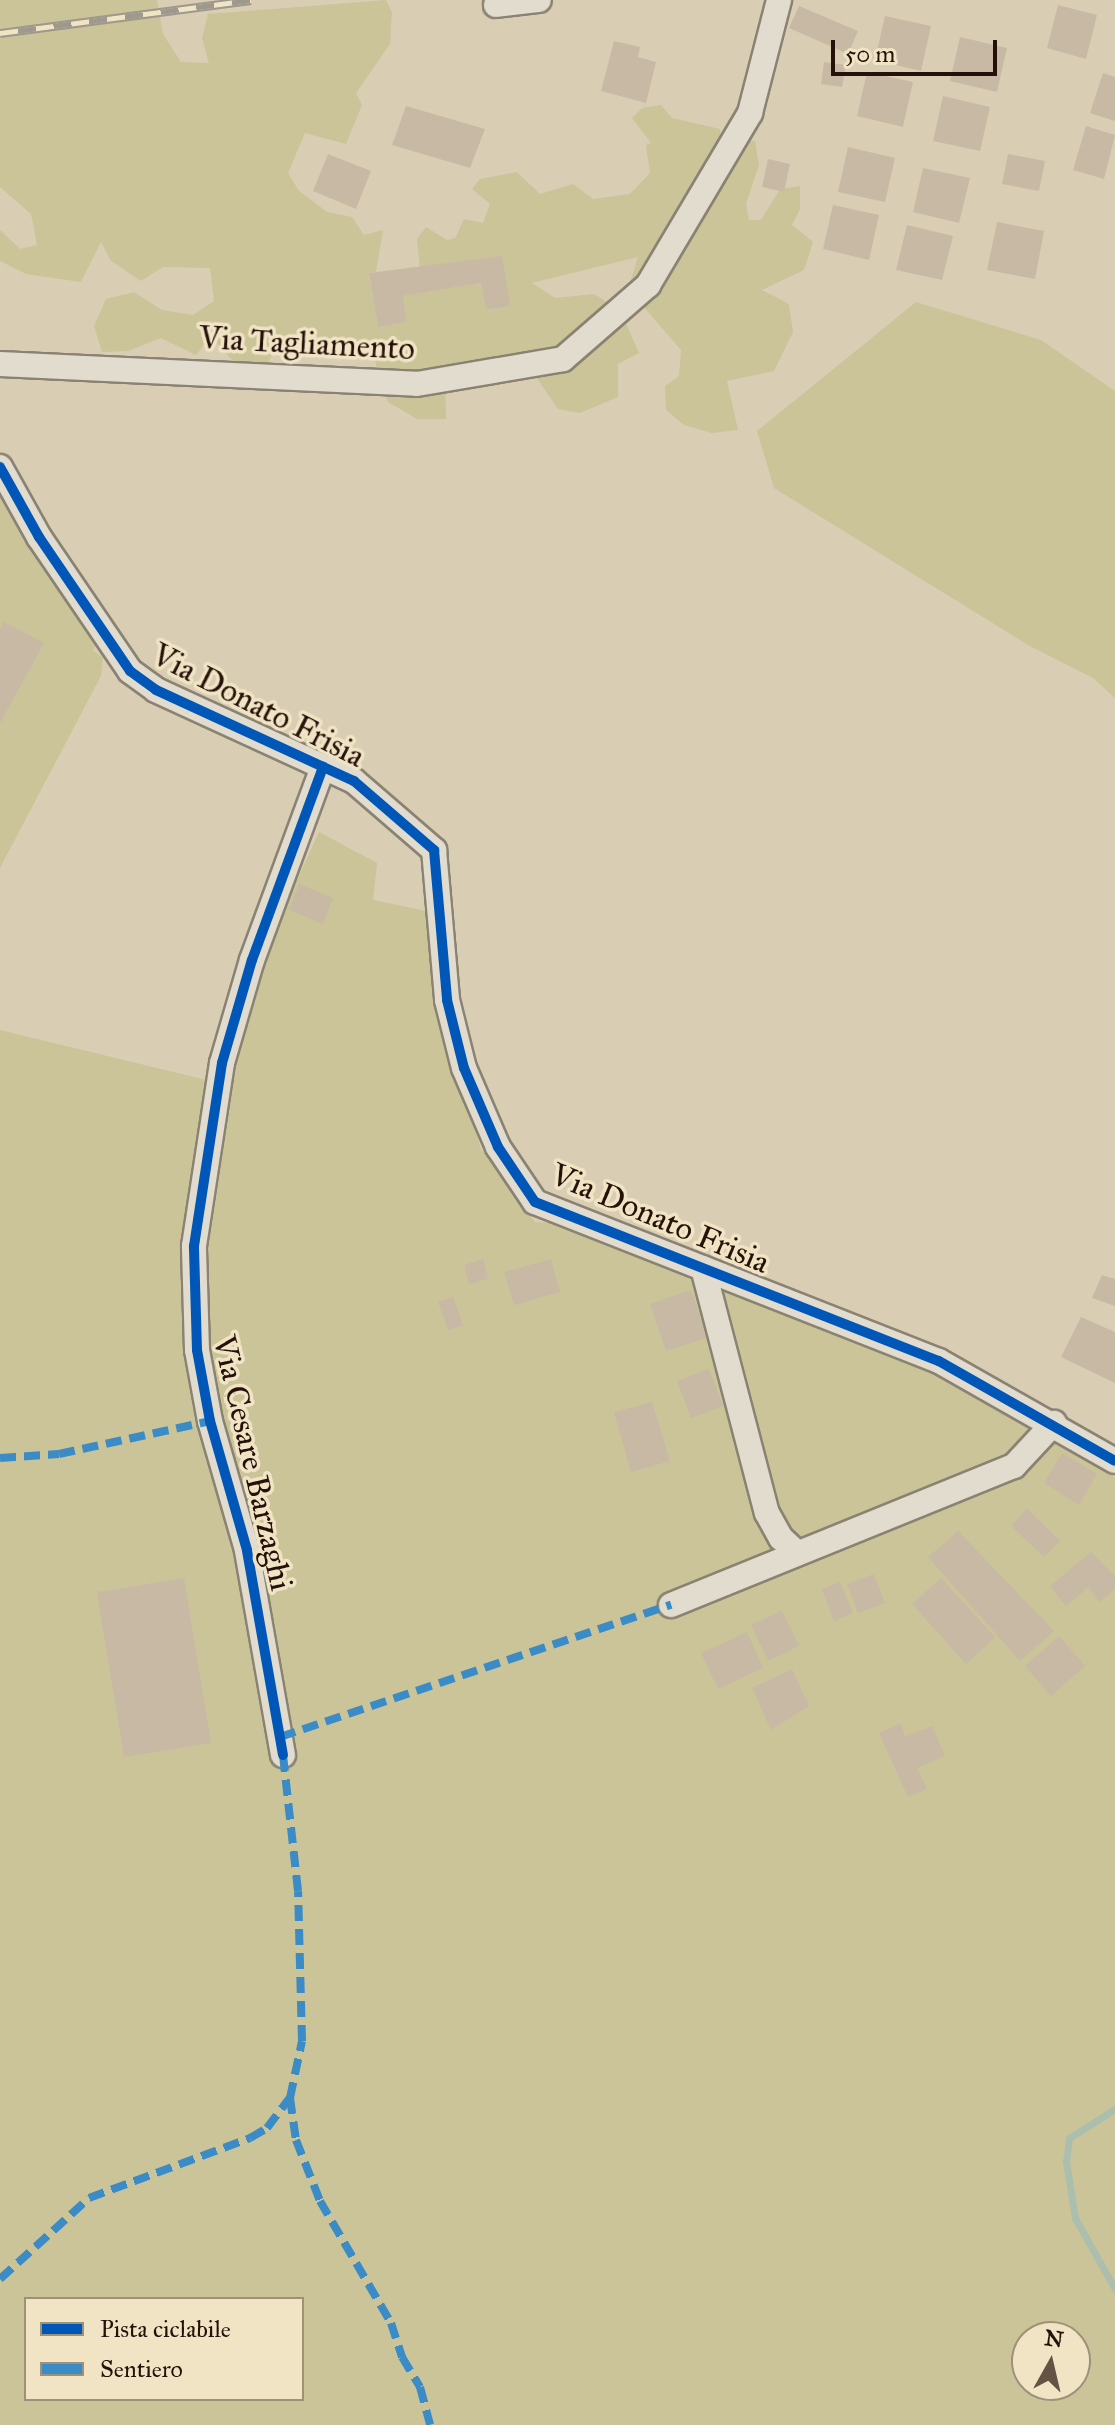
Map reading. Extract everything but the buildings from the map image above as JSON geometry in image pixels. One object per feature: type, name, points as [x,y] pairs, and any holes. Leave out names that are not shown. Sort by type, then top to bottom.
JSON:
[{"type":"street","points":[[496,5],[539,0]]},
{"type":"street","name":"Via Tagliamento","points":[[0,364],[417,384],[563,359],[648,285],[656,272],[750,113],[779,0]]},
{"type":"street","name":"Via Donato Frisia","points":[[0,467],[39,537],[130,671],[156,690],[354,781],[434,850],[447,1000],[464,1068],[498,1147],[535,1202],[939,1361],[1054,1423],[1115,1461]]},
{"type":"street","name":"Via Cesare Barzaghi","points":[[283,1755],[247,1550],[210,1421],[197,1350],[194,1246],[222,1063],[252,960],[323,767]]},
{"type":"street","points":[[703,1268],[767,1513],[781,1538],[797,1553]]},
{"type":"street","points":[[671,1605],[1014,1466],[1054,1423]]},
{"type":"shaded area","points":[[0,0],[157,0],[163,34],[181,62],[209,63],[202,38],[208,14],[386,0],[392,12],[390,44],[356,93],[362,105],[346,144],[305,133],[288,173],[299,191],[327,212],[352,217],[364,235],[383,230],[376,272],[369,273],[378,327],[407,322],[403,296],[481,283],[486,310],[509,306],[501,257],[420,270],[417,239],[426,227],[447,240],[455,238],[464,219],[483,223],[490,204],[472,189],[480,179],[517,172],[540,194],[573,184],[593,199],[630,194],[650,173],[646,145],[651,143],[632,118],[642,108],[661,105],[672,118],[720,129],[722,143],[734,137],[755,141],[759,165],[746,204],[749,220],[761,220],[780,189],[800,186],[800,209],[792,225],[813,242],[804,270],[762,290],[789,304],[793,332],[774,371],[727,381],[738,430],[712,433],[684,425],[666,410],[665,386],[679,376],[681,350],[628,289],[638,257],[532,283],[555,298],[594,294],[620,310],[639,353],[618,364],[618,397],[580,413],[558,409],[527,364],[497,385],[473,375],[445,382],[446,419],[417,419],[388,402],[375,361],[388,340],[331,342],[298,328],[295,346],[277,341],[268,364],[239,368],[211,336],[196,355],[161,338],[128,351],[102,352],[94,326],[106,299],[134,292],[162,310],[193,315],[214,301],[210,268],[163,267],[141,281],[111,261],[101,242],[81,282],[26,274],[0,261],[0,230],[20,249],[37,245],[31,214],[0,187]]},
{"type":"shaded area","points":[[916,302],[1041,340],[1115,391],[1115,698],[1093,678],[1028,645],[774,488],[757,431]]},
{"type":"shaded area","points":[[0,487],[96,645],[93,650],[103,658],[101,676],[0,868]]},
{"type":"shaded area","points":[[319,832],[377,863],[373,900],[431,912],[439,1016],[481,1149],[535,1222],[565,1224],[1002,1399],[1115,1477],[1115,2425],[0,2425],[0,1030],[223,1084],[258,966]]},
{"type":"waterway","points":[[1115,2109],[1069,2138],[1066,2161],[1075,2218],[1115,2289]]},
{"type":"railway","points":[[0,33],[251,0]]},
{"type":"marked path","points":[[0,1458],[59,1454],[210,1421]]},
{"type":"marked path","points":[[280,1737],[671,1605]]},
{"type":"marked path","points":[[0,2279],[89,2198],[250,2138],[267,2128],[290,2098],[302,2041],[298,1891],[283,1755]]},
{"type":"marked path","points":[[290,2098],[296,2140],[320,2201],[391,2323],[402,2357],[420,2387],[430,2425]]},
{"type":"cycle path","points":[[0,467],[39,537],[130,671],[156,690],[354,781],[434,850],[447,1000],[464,1068],[498,1147],[535,1202],[939,1361],[1115,1461]]},
{"type":"cycle path","points":[[283,1755],[247,1550],[210,1421],[197,1350],[194,1246],[222,1063],[252,960],[323,767]]}]
